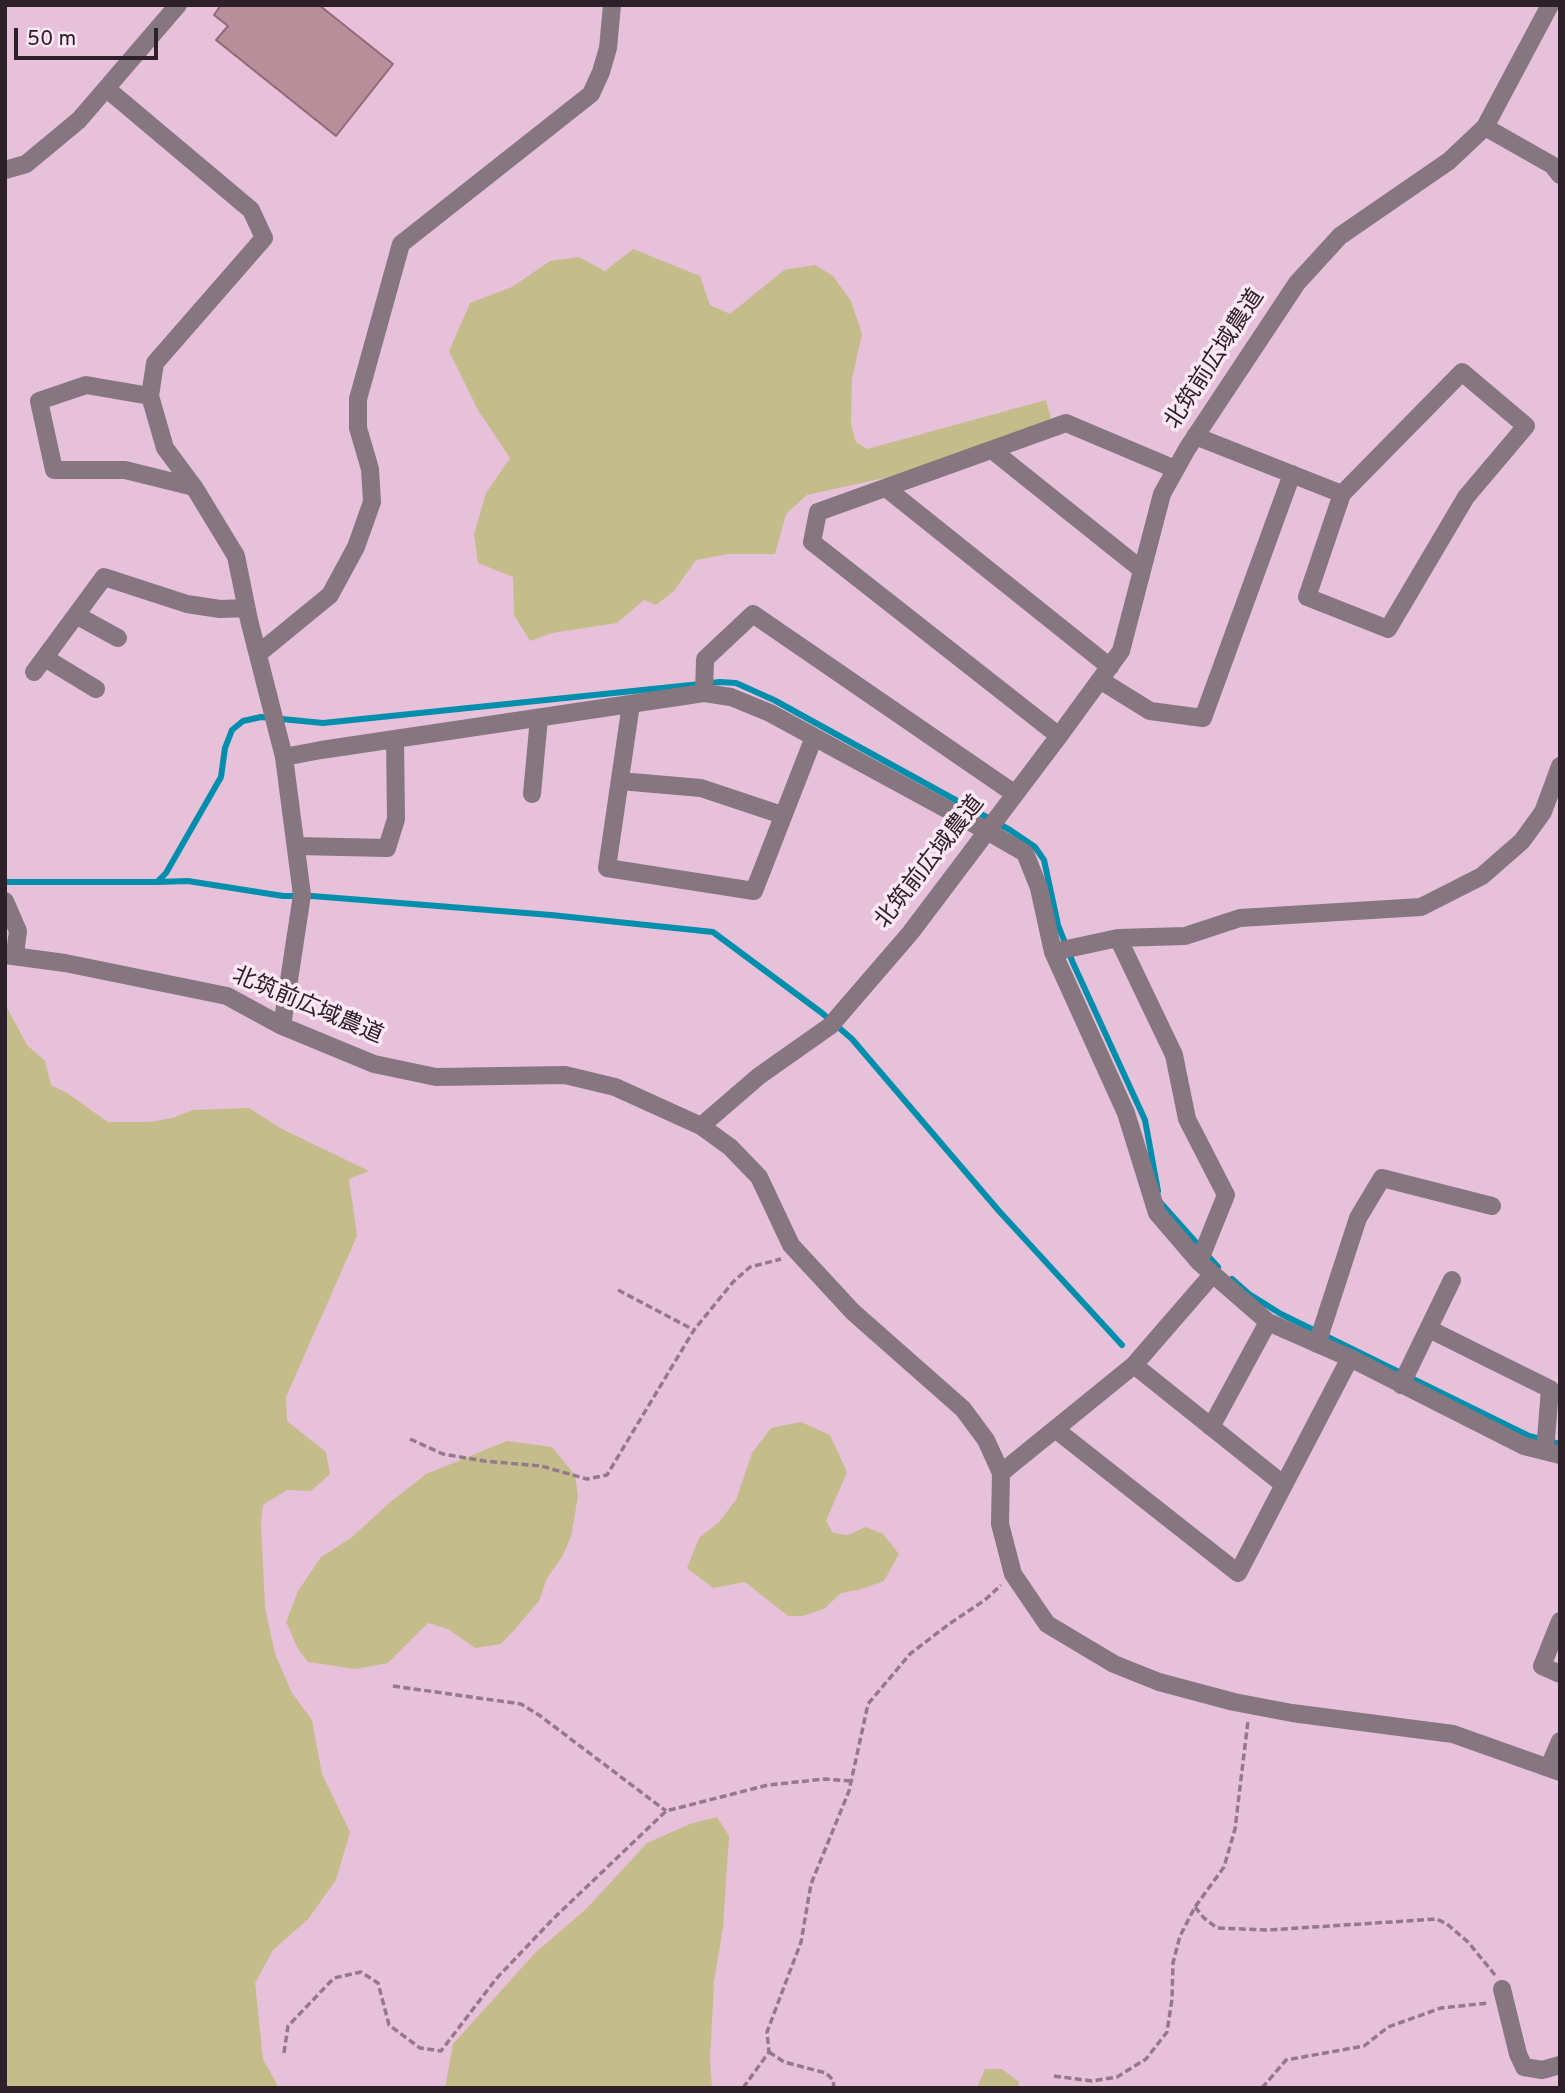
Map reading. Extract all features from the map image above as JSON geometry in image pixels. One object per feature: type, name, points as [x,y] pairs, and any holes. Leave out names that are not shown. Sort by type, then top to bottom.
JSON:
[{"type":"street","points":[[5,170],[26,164],[79,120],[178,5]]},
{"type":"street","points":[[258,654],[330,595],[356,547],[372,502],[370,469],[358,429],[358,399],[401,244],[591,94],[608,48],[612,5]]},
{"type":"street","name":"北筑前広域農道","points":[[10,955],[227,996],[282,1026],[374,1064],[436,1077],[565,1075],[615,1087],[701,1126],[759,1076],[830,1026],[911,932],[1121,651],[1162,494],[1195,436],[1297,283],[1340,236],[1449,161],[1485,127],[1550,5]]},
{"type":"street","points":[[107,89],[251,210],[264,239],[155,363],[150,396],[165,448],[194,487],[236,556],[246,608],[284,757],[302,895],[282,1026]]},
{"type":"street","points":[[1485,127],[1552,165],[1560,175]]},
{"type":"street","points":[[1462,372],[1526,426],[1466,497],[1388,629],[1307,597],[1342,494],[1462,372]]},
{"type":"street","points":[[150,396],[86,385],[39,401],[54,470],[125,470],[194,487]]},
{"type":"street","points":[[1059,736],[812,542],[818,512],[1066,423],[1175,469]]},
{"type":"street","points":[[1195,436],[1342,494]]},
{"type":"street","points":[[992,450],[1142,570]]},
{"type":"street","points":[[886,488],[1150,711],[1203,718],[1292,474]]},
{"type":"street","points":[[96,689],[40,665],[104,577],[187,604],[220,609],[246,608]]},
{"type":"street","points":[[704,693],[705,659],[753,614],[1015,794]]},
{"type":"street","points":[[76,615],[118,638]]},
{"type":"street","points":[[284,757],[704,693],[731,697],[770,713],[1025,853],[1039,888],[1053,952],[1126,1114],[1157,1213],[1212,1275],[1268,1322],[1350,1358],[1524,1446],[1552,1453],[1550,1389],[1429,1329]]},
{"type":"street","points":[[631,704],[607,868],[754,891],[814,737]]},
{"type":"street","points":[[532,794],[539,718]]},
{"type":"street","points":[[296,846],[387,848],[396,819],[395,739]]},
{"type":"street","points":[[1053,952],[1118,938],[1185,936],[1240,918],[1421,907],[1482,877],[1522,841],[1543,812],[1560,766]]},
{"type":"street","points":[[620,781],[701,788],[782,815]]},
{"type":"street","points":[[5,901],[18,931],[10,955]]},
{"type":"street","points":[[1118,938],[1174,1055],[1187,1119],[1226,1195],[1199,1262]]},
{"type":"street","points":[[701,1126],[730,1147],[759,1177],[791,1245],[800,1255],[853,1312],[963,1409],[986,1440],[1001,1473],[1000,1524],[1013,1574],[1047,1624],[1114,1664],[1160,1682],[1249,1704],[1292,1713],[1453,1734],[1554,1770],[1560,1741]]},
{"type":"street","points":[[1317,1344],[1358,1218],[1382,1178],[1492,1206]]},
{"type":"street","points":[[1001,1473],[1134,1365],[1212,1275]]},
{"type":"street","points":[[1401,1385],[1452,1280]]},
{"type":"street","points":[[1211,1427],[1268,1322]]},
{"type":"street","points":[[1055,1429],[1238,1573],[1350,1358]]},
{"type":"street","points":[[1134,1365],[1284,1485]]},
{"type":"street","points":[[1560,1621],[1542,1666],[1560,1674]]},
{"type":"street","points":[[1504,1995],[1518,2054],[1524,2067],[1542,2070],[1560,2065]]},
{"type":"path","points":[[410,1439],[443,1454],[541,1466],[587,1479],[607,1475],[694,1330],[733,1282],[750,1267],[800,1255]]},
{"type":"path","points":[[618,1290],[694,1330]]},
{"type":"path","points":[[743,2087],[769,2052],[767,2032],[802,1942],[811,1884],[851,1781],[868,1704],[910,1654],[948,1624],[985,1600],[1013,1574]]},
{"type":"path","points":[[393,1686],[522,1704],[666,1811]]},
{"type":"path","points":[[1054,2076],[1092,2081],[1117,2077],[1146,2059],[1167,2032],[1172,1999],[1173,1963],[1180,1936],[1195,1906],[1224,1867],[1235,1829],[1249,1704]]},
{"type":"path","points":[[284,2053],[288,2026],[334,1978],[361,1972],[378,1983],[389,2025],[420,2048],[442,2051],[496,1979],[552,1920],[666,1811],[768,1785],[825,1779],[851,1781]]},
{"type":"path","points":[[1195,1906],[1203,1918],[1217,1928],[1268,1930],[1437,1919],[1468,1942],[1492,1971],[1504,1995],[1441,2008],[1388,2027],[1364,2046],[1286,2060],[1262,2088]]},
{"type":"path","points":[[769,2052],[784,2062],[826,2073],[833,2080],[834,2088]]},
{"type":"shaded area","points":[[633,249],[700,276],[710,305],[730,314],[784,270],[815,265],[833,276],[851,301],[862,334],[852,379],[851,424],[856,442],[867,449],[1046,400],[1052,422],[898,475],[807,495],[786,514],[775,554],[728,554],[696,560],[674,591],[656,605],[644,600],[617,623],[552,633],[530,641],[514,615],[513,577],[478,563],[474,534],[486,493],[510,458],[478,410],[449,351],[470,303],[512,287],[550,261],[579,257],[605,271]]},
{"type":"shaded area","points":[[5,1004],[27,1045],[45,1061],[51,1085],[108,1122],[149,1122],[172,1118],[193,1110],[249,1108],[282,1129],[369,1171],[349,1179],[357,1236],[286,1397],[287,1421],[326,1452],[330,1474],[311,1491],[287,1490],[263,1505],[261,1522],[265,1607],[275,1654],[292,1693],[312,1720],[322,1774],[350,1832],[336,1880],[308,1919],[273,1950],[255,1983],[263,2059],[279,2088],[5,2088]]},
{"type":"shaded area","points":[[801,1422],[830,1435],[847,1472],[826,1521],[833,1533],[848,1535],[866,1527],[883,1534],[899,1554],[884,1581],[841,1593],[824,1609],[802,1616],[788,1616],[745,1582],[713,1588],[687,1568],[699,1538],[719,1522],[736,1500],[752,1453],[771,1428]]},
{"type":"shaded area","points":[[507,1441],[552,1447],[575,1475],[578,1496],[571,1537],[562,1557],[547,1578],[539,1601],[515,1629],[501,1644],[475,1648],[448,1629],[428,1623],[388,1663],[356,1669],[308,1662],[298,1649],[286,1622],[298,1591],[321,1557],[351,1538],[426,1474]]},
{"type":"shaded area","points":[[717,1817],[729,1836],[723,1928],[714,1982],[710,2060],[712,2088],[445,2088],[453,2044],[535,1953],[586,1909],[647,1843],[690,1824]]},
{"type":"shaded area","points":[[985,2069],[1002,2069],[1019,2082],[1018,2088],[977,2088]]},
{"type":"building","points":[[221,5],[319,5],[393,64],[336,136],[216,40],[228,26],[214,15]]},
{"type":"waterway","points":[[5,882],[157,882],[166,873],[221,777],[225,748],[232,730],[243,721],[261,717],[323,723],[720,682],[736,683],[774,700],[1010,830],[1035,847],[1044,860],[1058,925],[1073,963],[1145,1120],[1158,1191]]},
{"type":"waterway","points":[[157,882],[188,881],[283,896],[551,915],[713,932],[822,1013],[852,1039],[999,1211],[1122,1345]]},
{"type":"waterway","points":[[1160,1202],[1218,1267]]},
{"type":"waterway","points":[[1232,1279],[1249,1294],[1281,1314],[1529,1436],[1560,1444]]}]
